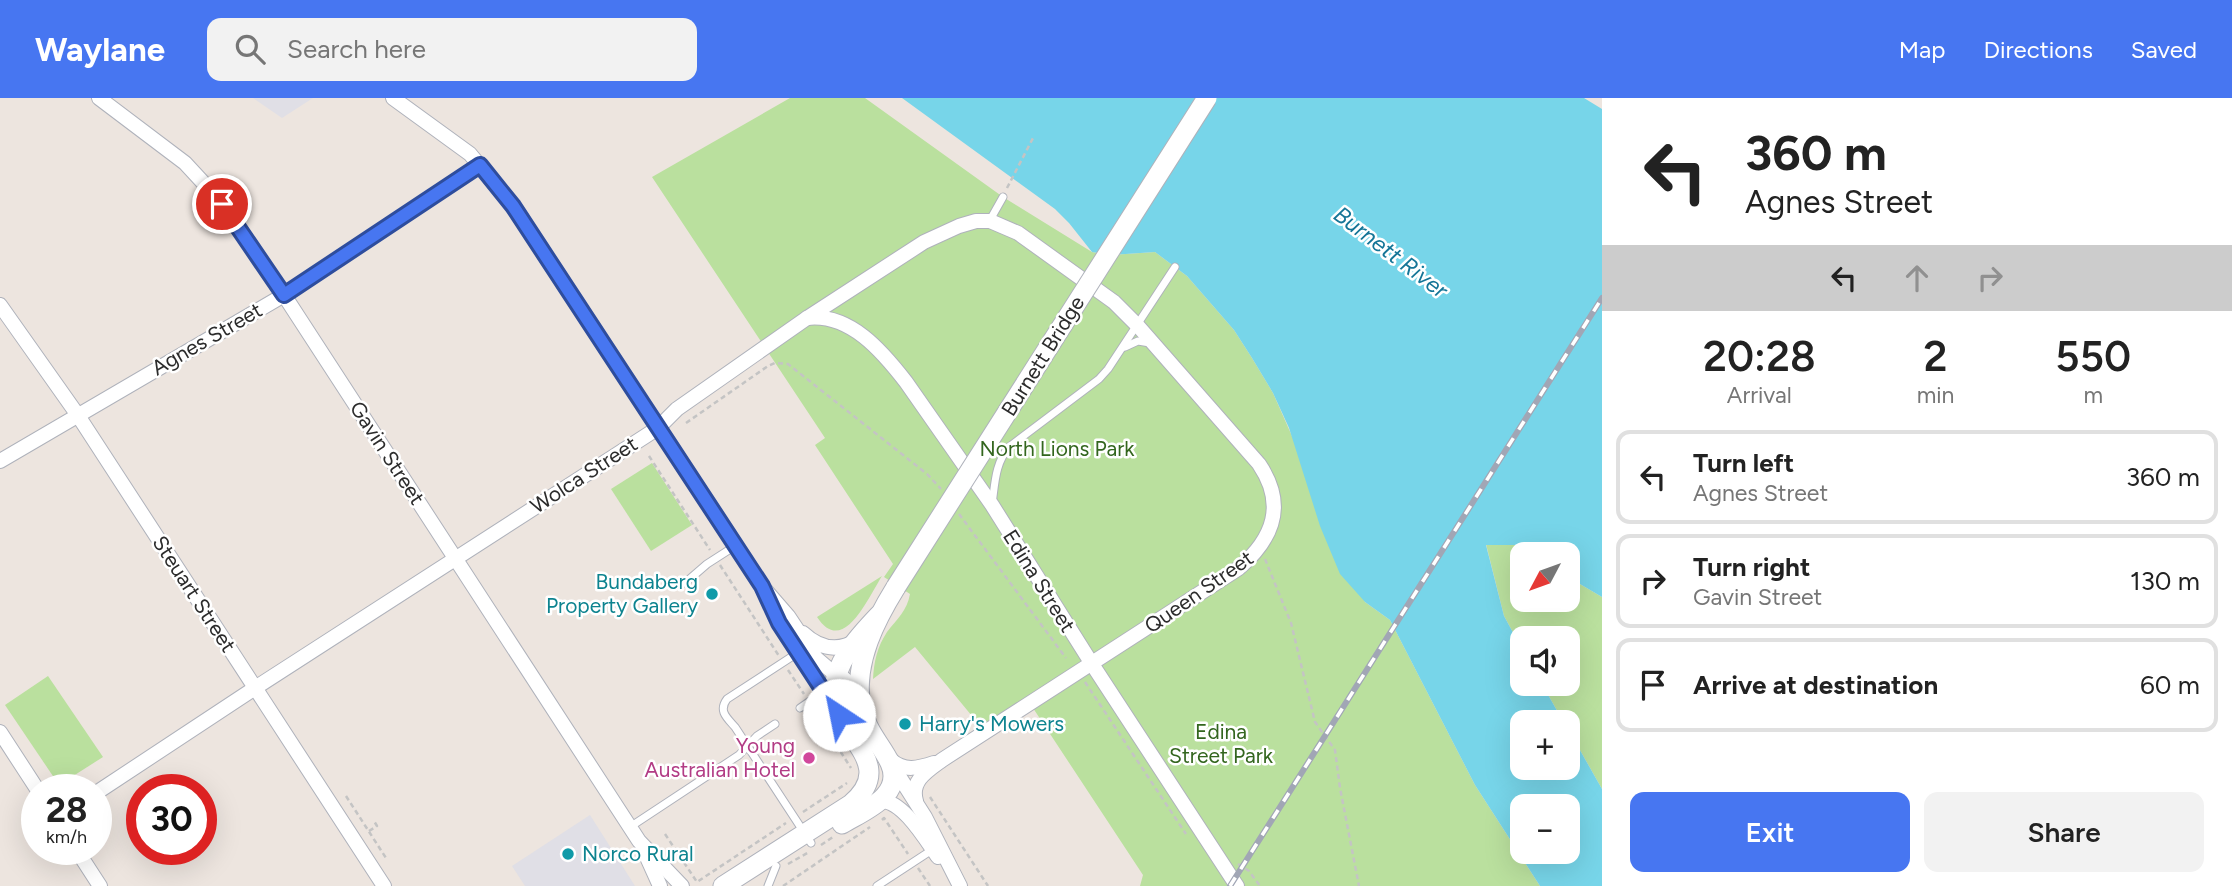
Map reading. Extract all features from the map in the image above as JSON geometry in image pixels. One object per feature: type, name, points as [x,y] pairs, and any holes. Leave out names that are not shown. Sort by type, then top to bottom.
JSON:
[{"type":"main road","name":"Burnett Bridge","points":[[839,715],[834,694],[841,664],[879,615],[1207,98]]},
{"type":"main road","name":"Burnett Bridge","points":[[860,702],[858,679],[862,660],[879,615]]},
{"type":"main road","points":[[747,886],[776,866],[804,832],[880,801],[888,794],[892,783],[860,702],[850,686],[837,676]]},
{"type":"main road","points":[[839,715],[880,755]]},
{"type":"main road","points":[[723,886],[851,804],[862,793],[880,755]]},
{"type":"street","name":"Gavin Street","points":[[99,98],[185,163],[205,182],[284,295],[630,827],[660,886]]},
{"type":"street","points":[[393,98],[470,154],[513,206],[762,586],[810,639],[824,647],[846,646],[857,640]]},
{"type":"street","name":"Agnes Street","points":[[0,461],[284,295],[480,165]]},
{"type":"street","name":"Wolca Street","points":[[112,782],[658,428],[677,410],[857,285],[942,233],[976,221],[990,221]]},
{"type":"street","points":[[990,221],[1018,233],[1114,302],[1138,326]]},
{"type":"street","points":[[857,285],[844,299],[842,311],[849,324],[857,331]]},
{"type":"street","name":"Steuart Street","points":[[0,305],[77,414],[384,886]]},
{"type":"street","name":"Edina Street","points":[[807,318],[830,318],[857,331],[891,363],[992,505],[1237,886]]},
{"type":"street","name":"Queen Street","points":[[923,799],[914,790],[918,780],[942,760],[1230,575],[1258,551],[1270,529],[1274,514],[1272,487],[1266,475],[1138,326]]},
{"type":"street","points":[[762,586],[779,623],[839,715]]},
{"type":"street","points":[[788,616],[816,658],[837,676]]},
{"type":"street","points":[[0,732],[27,774]]},
{"type":"street","points":[[880,755],[923,799],[936,847]]},
{"type":"street","name":"Queen Street","points":[[880,755],[906,768],[942,760]]},
{"type":"street","points":[[880,801],[887,800],[897,806],[936,847]]},
{"type":"street","name":"Gavin Street","points":[[639,841],[682,886]]},
{"type":"street","points":[[86,865],[100,886]]},
{"type":"lane","points":[[990,221],[1003,197]]},
{"type":"lane","points":[[971,475],[977,482],[984,484],[992,481],[1002,456],[1009,447],[1099,379],[1138,326],[1175,267]]},
{"type":"lane","points":[[1120,352],[1132,342],[1138,341],[1152,344],[1159,350]]},
{"type":"lane","points":[[992,505],[996,471]]},
{"type":"lane","points":[[685,583],[736,546]]},
{"type":"lane","points":[[799,652],[727,699],[724,705],[725,716],[804,832]]},
{"type":"lane","points":[[800,708],[824,692]]},
{"type":"lane","points":[[630,827],[739,755],[757,736],[775,724]]},
{"type":"lane","points":[[877,886],[936,847]]},
{"type":"lane","points":[[768,886],[776,866]]},
{"type":"path","points":[[1003,197],[1033,138]]},
{"type":"path","points":[[686,423],[768,366],[775,363],[788,364],[927,474],[946,496]]},
{"type":"path","points":[[649,456],[783,663],[799,682],[855,774]]},
{"type":"path","points":[[954,506],[1066,658]]},
{"type":"path","points":[[1258,551],[1265,559],[1291,623],[1315,722],[1335,750],[1359,886]]},
{"type":"path","points":[[665,834],[697,882],[804,832],[853,779]]},
{"type":"path","points":[[346,796],[387,858]]},
{"type":"path","points":[[923,799],[988,886]]},
{"type":"path","points":[[783,886],[884,818],[930,886]]},
{"type":"path","points":[[369,831],[377,825],[374,821]]},
{"type":"shaded area","points":[[253,98],[313,98],[282,118]]},
{"type":"shaded area","points":[[590,815],[635,886],[525,886],[512,866]]},
{"type":"green space","name":"North Lions Park","points":[[790,98],[865,98],[1003,197],[1092,252],[1111,255],[1155,252],[1187,276],[1234,330],[1273,393],[1365,602],[1390,620],[1475,785],[1510,839],[1510,864],[1526,864],[1540,886],[1140,886],[1143,875],[1031,705],[986,733],[915,647],[873,679],[881,643],[904,610],[910,594],[884,577],[893,564],[815,445],[825,438],[652,177]]},
{"type":"green space","points":[[652,463],[692,525],[651,551],[611,489]]},
{"type":"green space","points":[[1486,544],[1510,545],[1510,612],[1580,612],[1580,584],[1602,597],[1602,789],[1580,750],[1580,710],[1557,710],[1549,696],[1580,696],[1580,626],[1510,627],[1504,616]]},
{"type":"green space","points":[[882,576],[862,609],[845,627],[836,631],[827,628],[817,617]]},
{"type":"green space","points":[[48,676],[103,757],[76,774],[52,774],[5,705]]},
{"type":"water","name":"Burnett River","points":[[902,98],[1584,98],[1602,109],[1602,597],[1580,584],[1580,542],[1510,542],[1510,545],[1486,545],[1504,616],[1510,627],[1510,696],[1549,696],[1557,710],[1510,710],[1510,780],[1580,780],[1580,750],[1602,789],[1602,886],[1540,886],[1526,864],[1580,864],[1580,794],[1510,794],[1510,839],[1475,785],[1390,620],[1365,602],[1340,574],[1320,526],[1289,428],[1273,393],[1234,330],[1187,276],[1155,252],[1111,255],[1092,252],[1055,209]]},
{"type":"railway","points":[[1230,886],[1602,298]]},
{"type":"place","name":"Bundaberg Property Gallery","points":[[712,594]]},
{"type":"place","name":"Harry's Mowers","points":[[905,724]]},
{"type":"place","name":"Young Australian Hotel","points":[[809,758]]},
{"type":"place","name":"Norco Rural","points":[[568,854]]},
{"type":"route","points":[[222,204],[284,295],[480,165],[513,206],[762,586],[779,623],[839,715]]},
{"type":"park label","name":"Edina Street Park","points":[[1221,744]]}]
